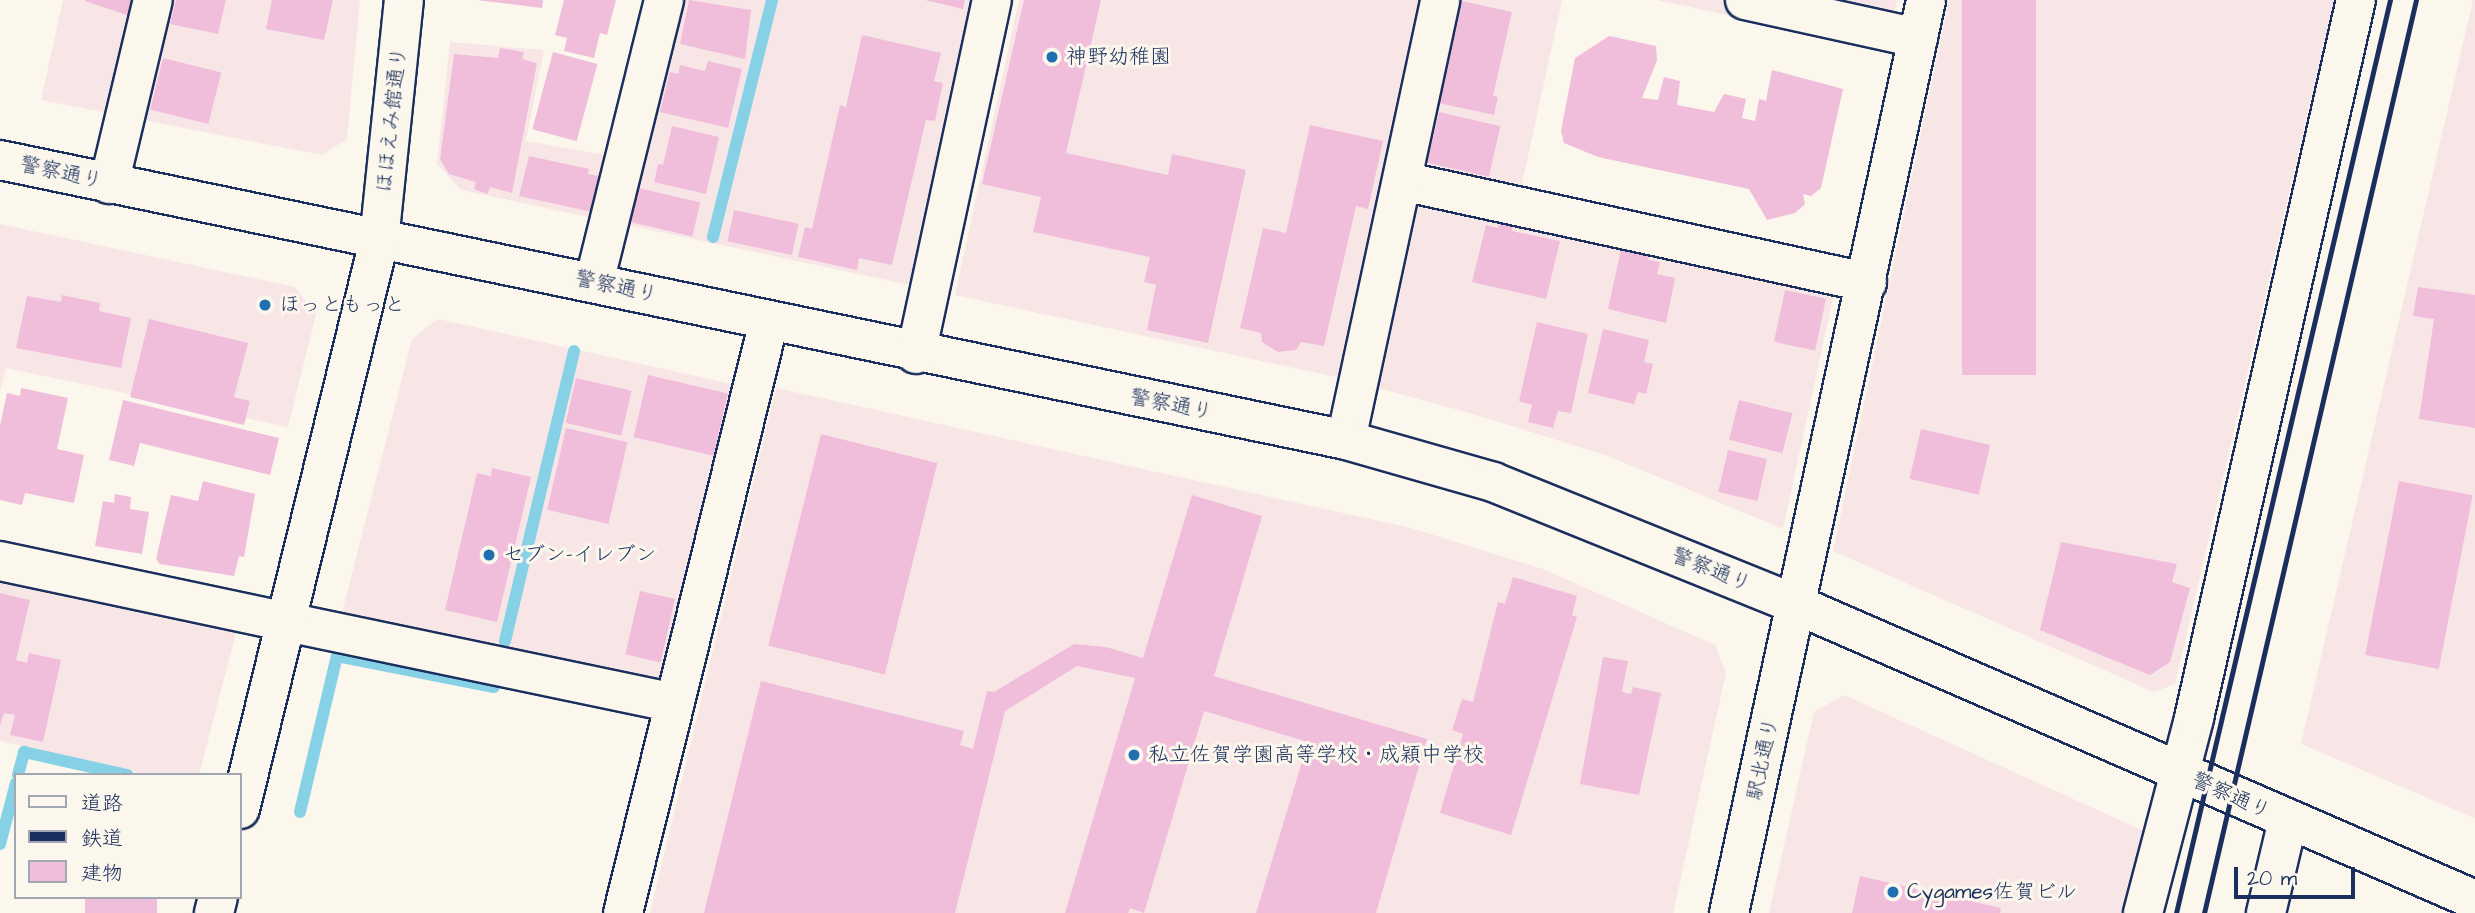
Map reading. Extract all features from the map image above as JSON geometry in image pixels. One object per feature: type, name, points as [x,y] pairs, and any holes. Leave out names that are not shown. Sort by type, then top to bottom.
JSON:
[{"type":"street","points":[[109,184],[153,0]]},
{"type":"street","name":"ほほえみ館通り","points":[[242,801],[379,241],[404,0]]},
{"type":"street","points":[[594,283],[664,0]]},
{"type":"street","points":[[916,354],[992,0]]},
{"type":"street","points":[[1346,440],[1440,0]]},
{"type":"street","points":[[1745,0],[1918,38]]},
{"type":"street","name":"駅北通り","points":[[1729,913],[1926,0]]},
{"type":"street","points":[[2143,913],[2180,773],[2356,0]]},
{"type":"street","name":"警察通り","points":[[0,160],[379,241],[594,283],[916,354],[1346,440],[1493,482],[1797,605],[2475,900]]},
{"type":"street","points":[[1402,181],[1867,282]]},
{"type":"street","points":[[623,913],[769,321]]},
{"type":"street","points":[[0,561],[675,703]]},
{"type":"street","points":[[2266,913],[2288,820]]},
{"type":"shaded area","points":[[63,0],[360,0],[347,139],[322,155],[41,100]]},
{"type":"shaded area","points":[[679,0],[971,0],[910,285],[461,190],[437,164],[450,42],[544,50],[526,141],[641,161]]},
{"type":"shaded area","points":[[1019,0],[1562,0],[1519,198],[1840,266],[1783,529],[1608,456],[1473,414],[1345,379],[955,295]]},
{"type":"shaded area","points":[[1657,0],[1897,0],[1886,49]]},
{"type":"shaded area","points":[[1949,0],[2334,0],[2175,684],[2154,692],[1833,551]]},
{"type":"shaded area","points":[[2475,0],[2475,818],[2301,744]]},
{"type":"shaded area","points":[[0,224],[295,287],[316,314],[288,427],[6,368],[0,392]]},
{"type":"shaded area","points":[[438,319],[736,385],[662,685],[342,613],[412,339]]},
{"type":"shaded area","name":"私立佐賀学園高等学校・成穎中学校","points":[[776,388],[1411,528],[1543,569],[1715,645],[1726,673],[1673,913],[650,913]]},
{"type":"shaded area","points":[[0,583],[236,633],[200,773],[138,773],[0,741]]},
{"type":"shaded area","points":[[1844,695],[2144,831],[2123,913],[1769,913],[1814,712]]},
{"type":"building","points":[[85,0],[134,0],[130,16],[85,1]]},
{"type":"building","points":[[176,0],[226,0],[218,34],[170,24]]},
{"type":"building","points":[[272,0],[333,0],[324,40],[266,29]]},
{"type":"building","points":[[477,0],[543,0],[542,8]]},
{"type":"building","points":[[564,0],[616,0],[607,35],[600,33],[594,58],[564,51],[567,38],[555,35]]},
{"type":"building","points":[[689,0],[751,10],[745,59],[680,44]]},
{"type":"building","points":[[925,0],[965,0],[963,9]]},
{"type":"building","points":[[1024,0],[1101,0],[1066,153],[1168,175],[1172,154],[1246,170],[1208,343],[1147,330],[1156,285],[1144,282],[1150,257],[1033,232],[1041,197],[982,184]]},
{"type":"building","points":[[1457,0],[1512,12],[1493,96],[1498,97],[1494,115],[1434,102]]},
{"type":"building","points":[[1962,0],[2036,0],[2036,375],[1962,375]]},
{"type":"building","points":[[862,35],[941,53],[934,81],[943,83],[935,121],[926,120],[892,265],[859,258],[857,270],[798,257],[805,227],[812,229],[840,105],[846,107]]},
{"type":"building","points":[[1609,36],[1656,46],[1657,60],[1642,98],[1658,100],[1664,77],[1680,81],[1677,105],[1714,112],[1724,94],[1746,99],[1742,118],[1755,121],[1759,99],[1766,101],[1772,70],[1843,89],[1821,188],[1811,196],[1803,194],[1805,204],[1795,213],[1767,220],[1749,189],[1598,157],[1564,143],[1561,131],[1575,58]]},
{"type":"building","points":[[500,48],[524,52],[522,59],[537,63],[512,193],[490,187],[487,194],[474,189],[476,182],[449,174],[440,159],[454,54],[498,58]]},
{"type":"building","points":[[553,52],[597,64],[577,141],[532,129]]},
{"type":"building","points":[[163,58],[221,73],[208,124],[150,109]]},
{"type":"building","points":[[708,61],[742,69],[728,128],[660,112],[670,72],[678,74],[680,65],[705,71]]},
{"type":"building","points":[[1439,112],[1500,126],[1489,177],[1427,163]]},
{"type":"building","points":[[1310,125],[1383,141],[1368,209],[1356,206],[1324,346],[1301,342],[1296,350],[1278,352],[1262,342],[1261,333],[1240,328],[1263,228],[1286,233]]},
{"type":"building","points":[[672,126],[719,137],[706,194],[654,182],[658,164],[663,165]]},
{"type":"building","points":[[529,156],[589,169],[588,174],[599,176],[592,212],[519,196]]},
{"type":"building","points":[[634,187],[700,202],[692,236],[626,221]]},
{"type":"building","points":[[734,210],[799,224],[792,255],[727,241]]},
{"type":"building","points":[[1500,220],[1513,223],[1512,231],[1560,241],[1546,299],[1472,282],[1486,225],[1498,228]]},
{"type":"building","points":[[1622,245],[1650,251],[1648,260],[1660,262],[1657,274],[1675,278],[1666,323],[1608,309]]},
{"type":"building","points":[[2418,287],[2475,295],[2475,428],[2419,419],[2434,319],[2413,316]]},
{"type":"building","points":[[1785,290],[1826,299],[1815,351],[1774,342]]},
{"type":"building","points":[[62,295],[100,303],[99,311],[131,318],[121,368],[16,348],[27,296],[61,302]]},
{"type":"building","points":[[149,319],[248,343],[234,397],[250,401],[244,425],[130,397]]},
{"type":"building","points":[[1537,322],[1588,334],[1571,413],[1558,411],[1553,428],[1528,422],[1532,405],[1519,401]]},
{"type":"building","points":[[1603,329],[1649,340],[1644,362],[1653,364],[1646,394],[1638,392],[1634,404],[1588,393]]},
{"type":"building","points":[[648,375],[728,393],[714,456],[634,437]]},
{"type":"building","points":[[576,378],[632,391],[621,436],[566,423]]},
{"type":"building","points":[[21,388],[68,398],[57,449],[84,455],[74,503],[25,493],[22,505],[0,500],[0,426],[7,393],[20,396]]},
{"type":"building","points":[[123,400],[279,438],[270,475],[140,443],[134,466],[109,460]]},
{"type":"building","points":[[1739,400],[1792,413],[1782,453],[1729,440]]},
{"type":"building","points":[[566,428],[627,442],[608,524],[547,510]]},
{"type":"building","points":[[1921,429],[1990,445],[1979,495],[1910,479]]},
{"type":"building","points":[[821,434],[937,463],[885,675],[768,646]]},
{"type":"building","points":[[1728,450],[1767,459],[1757,501],[1718,492]]},
{"type":"building","points":[[492,468],[531,477],[497,622],[445,610],[477,473],[491,476]]},
{"type":"building","points":[[203,481],[255,494],[244,557],[239,556],[234,576],[160,564],[156,559],[171,495],[198,501]]},
{"type":"building","points":[[2399,481],[2473,495],[2439,669],[2365,655]]},
{"type":"building","points":[[115,494],[131,497],[130,509],[149,512],[142,554],[95,546],[103,501],[114,503]]},
{"type":"building","points":[[1192,495],[1262,516],[1214,676],[1427,739],[1376,913],[1256,913],[1308,742],[1204,711],[1144,913],[1130,908],[1128,913],[1065,913],[1135,678],[1077,666],[1005,711],[955,913],[704,913],[761,681],[964,731],[960,745],[973,749],[987,691],[994,692],[1074,644],[1106,647],[1143,658]]},
{"type":"building","points":[[2061,542],[2177,564],[2172,582],[2190,588],[2170,662],[2150,675],[2040,630]]},
{"type":"building","points":[[1513,577],[1577,596],[1572,615],[1577,617],[1511,835],[1440,813],[1463,734],[1452,730],[1462,699],[1473,702],[1498,602],[1505,604]]},
{"type":"building","points":[[640,591],[675,599],[660,662],[625,654]]},
{"type":"building","points":[[0,593],[30,600],[16,660],[27,663],[29,653],[61,660],[43,742],[10,735],[15,715],[4,713],[0,726]]},
{"type":"building","points":[[1603,657],[1628,661],[1622,692],[1631,694],[1633,687],[1661,693],[1639,795],[1580,784]]},
{"type":"building","name":"Cygames佐賀ビル","points":[[1860,876],[2001,908],[2000,913],[1852,913]]},
{"type":"building","points":[[85,899],[157,899],[157,913],[85,913]]},
{"type":"waterway","points":[[713,237],[772,0]]},
{"type":"waterway","points":[[505,641],[574,351]]},
{"type":"waterway","points":[[300,812],[337,656],[494,687]]},
{"type":"waterway","points":[[19,773],[24,752],[118,773]]},
{"type":"waterway","points":[[0,844],[14,791]]},
{"type":"railway","points":[[2176,913],[2390,0]]},
{"type":"railway","points":[[2204,913],[2416,0]]},
{"type":"place","name":"神野幼稚園","points":[[1052,57]]},
{"type":"place","name":"ほっともっと","points":[[265,305]]},
{"type":"place","name":"セブン-イレブン","points":[[489,555]]},
{"type":"place","name":"私立佐賀学園高等学校・成穎中学校","points":[[1134,755]]},
{"type":"place","name":"Cygames佐賀ビル","points":[[1893,892]]}]
